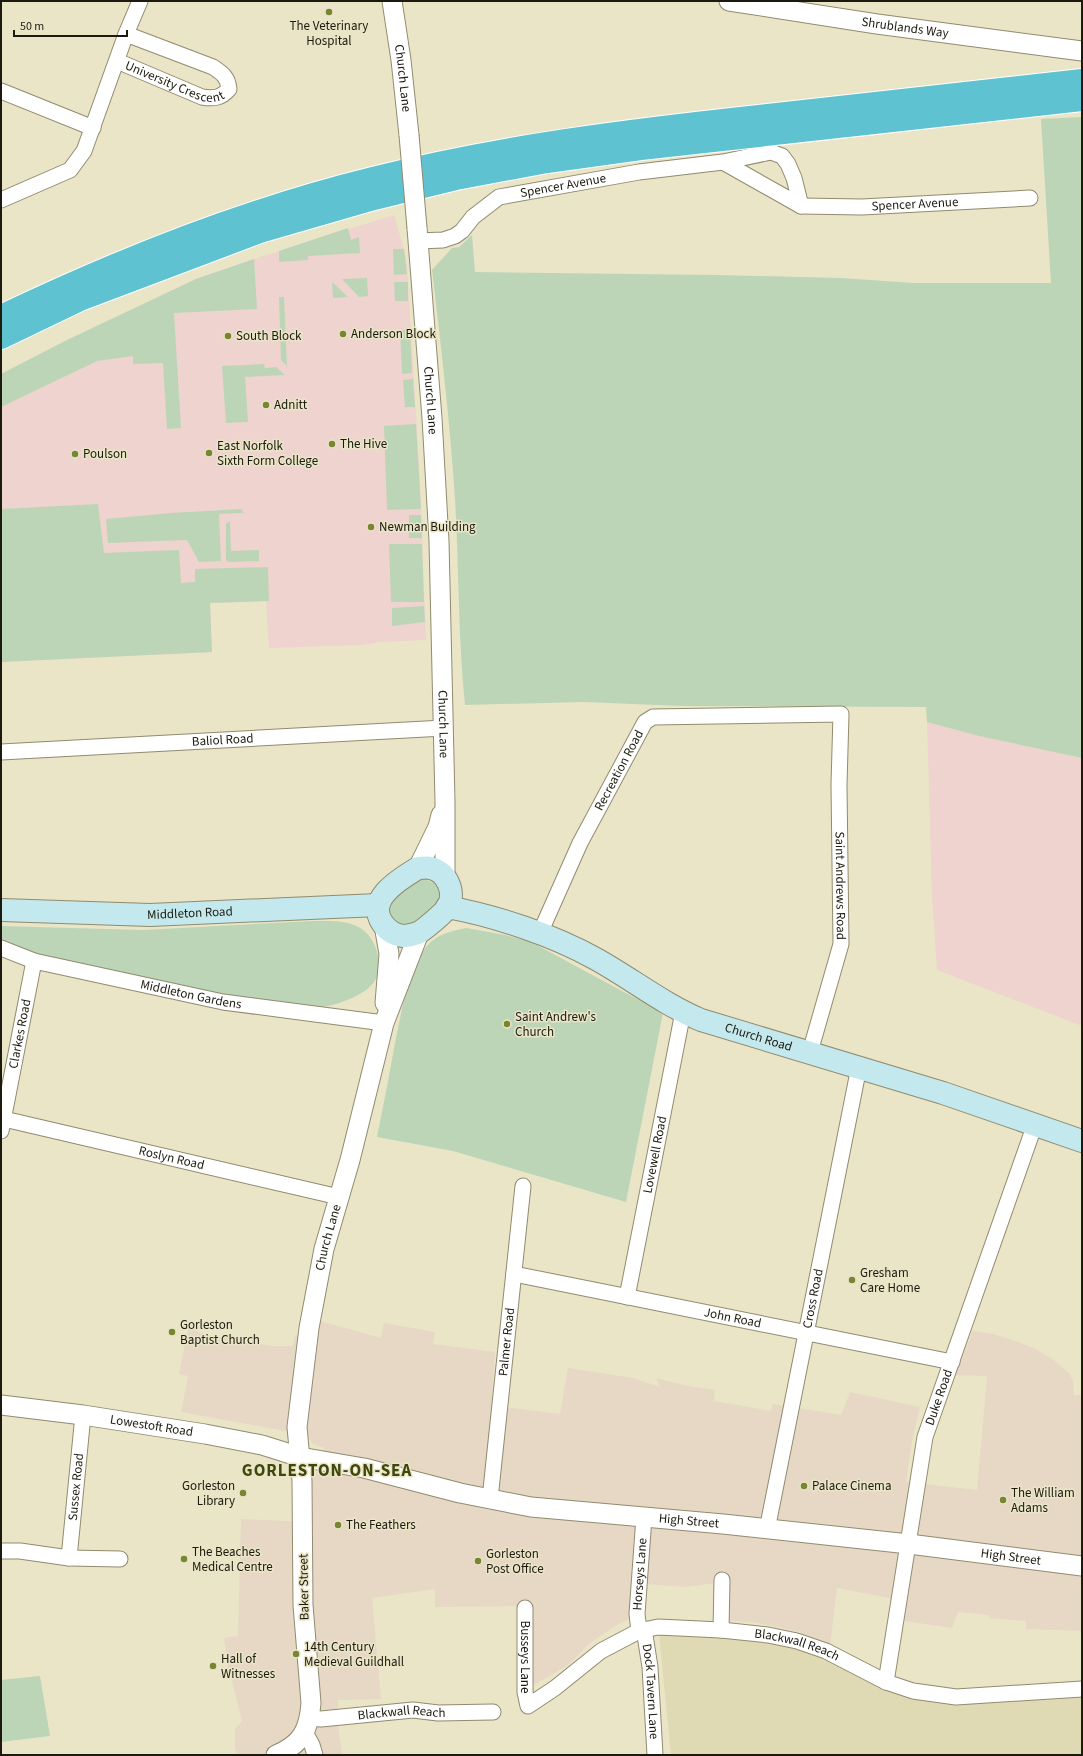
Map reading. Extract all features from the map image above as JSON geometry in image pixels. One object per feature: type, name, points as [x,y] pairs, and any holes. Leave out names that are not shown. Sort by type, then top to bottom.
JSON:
[{"type":"highway","points":[[1,316],[57,289],[138,255],[262,210],[372,178],[452,160],[544,143],[637,129],[1082,80]]},
{"type":"highway","points":[[1,338],[80,300],[260,232],[374,199],[456,179],[547,162],[640,149],[1082,100]]},
{"type":"main road","points":[[419,933],[404,936],[393,934],[381,915],[383,895],[392,885],[418,868],[431,868],[445,877]]},
{"type":"main road","name":"Church Lane","points":[[419,933],[448,907],[451,892],[445,877]]},
{"type":"main road","name":"Church Road","points":[[448,907],[540,933],[596,959],[683,1012],[720,1026],[981,1105],[1082,1141]]},
{"type":"main road","name":"Middleton Road","points":[[1,910],[150,915],[381,915]]},
{"type":"street","name":"University Crescent","points":[[1,200],[70,170],[84,151],[126,34],[140,1]]},
{"type":"street","name":"Church Lane","points":[[392,1],[401,60],[409,135],[432,418],[439,556],[444,728],[445,877]]},
{"type":"street","name":"Shrublands Way","points":[[729,1],[862,22],[1082,51]]},
{"type":"street","name":"University Crescent","points":[[117,61],[202,97],[212,98],[222,96],[229,89],[229,82],[224,74],[213,67],[126,34]]},
{"type":"street","points":[[1,91],[93,128]]},
{"type":"street","name":"Spencer Avenue","points":[[418,235],[443,240],[455,236],[499,197],[639,172],[723,162],[771,152],[782,156],[788,164],[794,178],[801,206]]},
{"type":"street","name":"Spencer Avenue","points":[[723,162],[801,206],[862,208],[1030,198]]},
{"type":"street","name":"Recreation Road","points":[[540,933],[580,843],[645,722],[653,717],[841,714]]},
{"type":"street","name":"Saint Andrews Road","points":[[810,1052],[841,944],[839,786],[841,714]]},
{"type":"street","name":"Baliol Road","points":[[1,752],[444,728]]},
{"type":"street","name":"Church Lane","points":[[418,868],[438,827],[445,802]]},
{"type":"street","name":"Church Lane","points":[[381,915],[389,954],[384,1023]]},
{"type":"street","name":"Church Lane","points":[[300,1457],[297,1427],[309,1328],[324,1249],[350,1160],[384,1023],[419,933]]},
{"type":"street","name":"Middleton Gardens","points":[[1,948],[34,960],[223,1002],[384,1023]]},
{"type":"street","name":"Clarkes Road","points":[[2,1125],[34,960]]},
{"type":"street","name":"Lovewell Road","points":[[627,1297],[683,1012]]},
{"type":"street","name":"Cross Road","points":[[767,1530],[859,1067]]},
{"type":"street","name":"Duke Road","points":[[886,1682],[925,1437],[1035,1124]]},
{"type":"street","name":"Roslyn Road","points":[[2,1125],[339,1196]]},
{"type":"street","name":"Palmer Road","points":[[490,1499],[523,1186]]},
{"type":"street","name":"John Road","points":[[514,1274],[952,1362]]},
{"type":"street","name":"Lowestoft Road","points":[[1,1405],[83,1415],[204,1434],[262,1445],[300,1457]]},
{"type":"street","name":"Sussex Road","points":[[69,1558],[83,1415]]},
{"type":"street","name":"High Street","points":[[300,1457],[364,1468],[460,1493],[531,1507],[909,1544],[1082,1566]]},
{"type":"street","name":"Baker Street","points":[[300,1457],[302,1481],[303,1605],[310,1703],[307,1725],[315,1755]]},
{"type":"street","name":"Horseys Lane","points":[[642,1630],[637,1614],[644,1517]]},
{"type":"street","points":[[1,1551],[20,1551],[69,1558],[120,1559]]},
{"type":"street","points":[[721,1630],[722,1580]]},
{"type":"street","name":"Busseys Lane","points":[[525,1608],[525,1692],[528,1706]]},
{"type":"street","name":"Blackwall Reach","points":[[528,1706],[555,1688],[601,1651],[642,1630],[658,1627],[721,1630],[768,1635],[797,1641],[826,1651],[886,1682],[912,1691],[956,1697],[1082,1689]]},
{"type":"street","name":"Dock Tavern Lane","points":[[642,1630],[650,1667],[655,1755]]},
{"type":"street","name":"Blackwall Reach","points":[[307,1725],[321,1719],[413,1710],[438,1713],[493,1712]]},
{"type":"street","points":[[276,1755],[295,1746],[307,1725]]},
{"type":"shaded area","name":"East Norfolk Sixth Form College","points":[[394,215],[405,253],[407,266],[420,481],[426,640],[380,642],[363,645],[269,648],[266,601],[210,603],[212,652],[1,662],[1,374],[65,341],[196,279]]},
{"type":"shaded area","points":[[927,722],[979,736],[1082,758],[1082,1026],[937,970],[932,897]]},
{"type":"shaded area","points":[[320,1321],[381,1338],[384,1323],[435,1332],[433,1344],[495,1352],[491,1409],[504,1407],[560,1414],[568,1368],[633,1378],[660,1387],[656,1378],[688,1386],[715,1390],[714,1401],[771,1411],[773,1404],[841,1415],[850,1392],[920,1407],[912,1441],[906,1482],[977,1490],[987,1376],[955,1375],[973,1331],[993,1334],[1036,1349],[1055,1361],[1069,1373],[1073,1381],[1074,1395],[1082,1395],[1082,1631],[1026,1629],[1026,1621],[989,1618],[989,1615],[958,1612],[952,1628],[898,1620],[900,1600],[837,1588],[830,1646],[800,1632],[758,1623],[720,1620],[715,1583],[686,1587],[645,1584],[639,1615],[620,1623],[590,1643],[568,1665],[525,1690],[522,1606],[435,1607],[435,1589],[372,1598],[381,1699],[338,1700],[338,1725],[342,1755],[237,1755],[235,1748],[235,1729],[242,1721],[231,1673],[229,1673],[224,1638],[238,1636],[241,1519],[307,1522],[312,1479],[313,1475],[321,1468],[324,1448],[313,1444],[307,1435],[181,1412],[188,1376],[179,1374],[188,1328],[207,1335],[272,1346],[293,1346],[295,1335],[316,1339]]},
{"type":"shaded area","points":[[659,1635],[724,1635],[786,1644],[836,1662],[888,1691],[937,1703],[1050,1699],[1082,1694],[1082,1755],[671,1755]]},
{"type":"green space","points":[[1082,117],[1082,758],[979,736],[927,722],[926,707],[682,706],[583,702],[465,705],[461,653],[453,470],[432,270],[452,248],[459,247],[472,235],[475,272],[841,278],[914,283],[1051,283],[1041,119]]},
{"type":"green space","points":[[348,228],[351,240],[359,237],[360,253],[308,256],[308,260],[279,262],[279,251]]},
{"type":"green space","points":[[393,249],[404,249],[407,274],[394,275]]},
{"type":"green space","points":[[254,259],[257,309],[174,313],[181,428],[167,429],[163,363],[133,364],[133,356],[97,361],[1,407],[1,374],[65,341],[196,279]]},
{"type":"green space","points":[[367,278],[368,296],[359,297],[342,279]]},
{"type":"green space","points":[[332,282],[348,297],[333,298]]},
{"type":"green space","points":[[394,282],[408,282],[408,301],[395,301]]},
{"type":"green space","points":[[279,297],[284,297],[287,366],[281,360]]},
{"type":"green space","points":[[400,330],[410,330],[412,373],[402,374]]},
{"type":"green space","points":[[264,364],[265,368],[276,367],[285,375],[245,377],[248,422],[226,423],[222,366]]},
{"type":"green space","points":[[413,379],[415,407],[405,407],[403,380]]},
{"type":"green space","points":[[416,424],[421,509],[387,510],[384,426]]},
{"type":"green space","points":[[98,504],[104,553],[179,550],[181,583],[195,582],[195,569],[268,567],[269,601],[210,603],[212,652],[1,662],[1,509]]},
{"type":"green space","points":[[241,509],[244,513],[219,514],[221,561],[199,562],[187,540],[108,543],[106,519]]},
{"type":"green space","points":[[409,515],[421,515],[422,538],[409,538]]},
{"type":"green space","points":[[230,522],[231,551],[259,550],[259,561],[228,562],[226,560],[226,524]]},
{"type":"green space","points":[[389,544],[422,544],[424,602],[391,602]]},
{"type":"green space","points":[[424,606],[425,622],[392,626],[392,608]]},
{"type":"green space","points":[[423,878],[438,885],[441,893],[440,901],[422,917],[411,924],[406,926],[398,924],[394,921],[390,912],[391,903],[406,889]]},
{"type":"green space","points":[[313,921],[349,923],[357,926],[370,937],[375,946],[379,961],[379,968],[377,976],[367,990],[337,1004],[317,1008],[304,1008],[172,985],[65,962],[1,945],[1,926],[143,930]]},
{"type":"green space","points":[[466,928],[505,935],[531,942],[663,1013],[626,1202],[453,1151],[377,1137],[402,1009],[414,968],[426,947],[435,939],[450,932]]},
{"type":"green space","points":[[40,1676],[50,1736],[1,1742],[1,1680]]},
{"type":"place","name":"The Veterinary Hospital","points":[[329,12]]},
{"type":"place","name":"Anderson Block","points":[[343,334]]},
{"type":"place","name":"South Block","points":[[228,336]]},
{"type":"place","name":"Adnitt","points":[[266,405]]},
{"type":"place","name":"The Hive","points":[[332,444]]},
{"type":"place","name":"East Norfolk Sixth Form College","points":[[209,453]]},
{"type":"place","name":"Poulson","points":[[75,454]]},
{"type":"place","name":"Newman Building","points":[[371,527]]},
{"type":"place","name":"Saint Andrew's Church","points":[[507,1024]]},
{"type":"place","name":"Gresham Care Home","points":[[852,1280]]},
{"type":"place","name":"Gorleston Baptist Church","points":[[172,1332]]},
{"type":"place","name":"Palace Cinema","points":[[804,1486]]},
{"type":"place","name":"Gorleston Library","points":[[243,1493]]},
{"type":"place","name":"The William Adams","points":[[1003,1500]]},
{"type":"place","name":"The Feathers","points":[[338,1525]]},
{"type":"place","name":"The Beaches Medical Centre","points":[[184,1559]]},
{"type":"place","name":"Gorleston Post Office","points":[[478,1561]]},
{"type":"place","name":"14th Century Medieval Guildhall","points":[[296,1654]]},
{"type":"place","name":"Hall of Witnesses","points":[[213,1666]]},
{"type":"district","name":"GORLESTON-ON-SEA","points":[[327,1471]]}]
